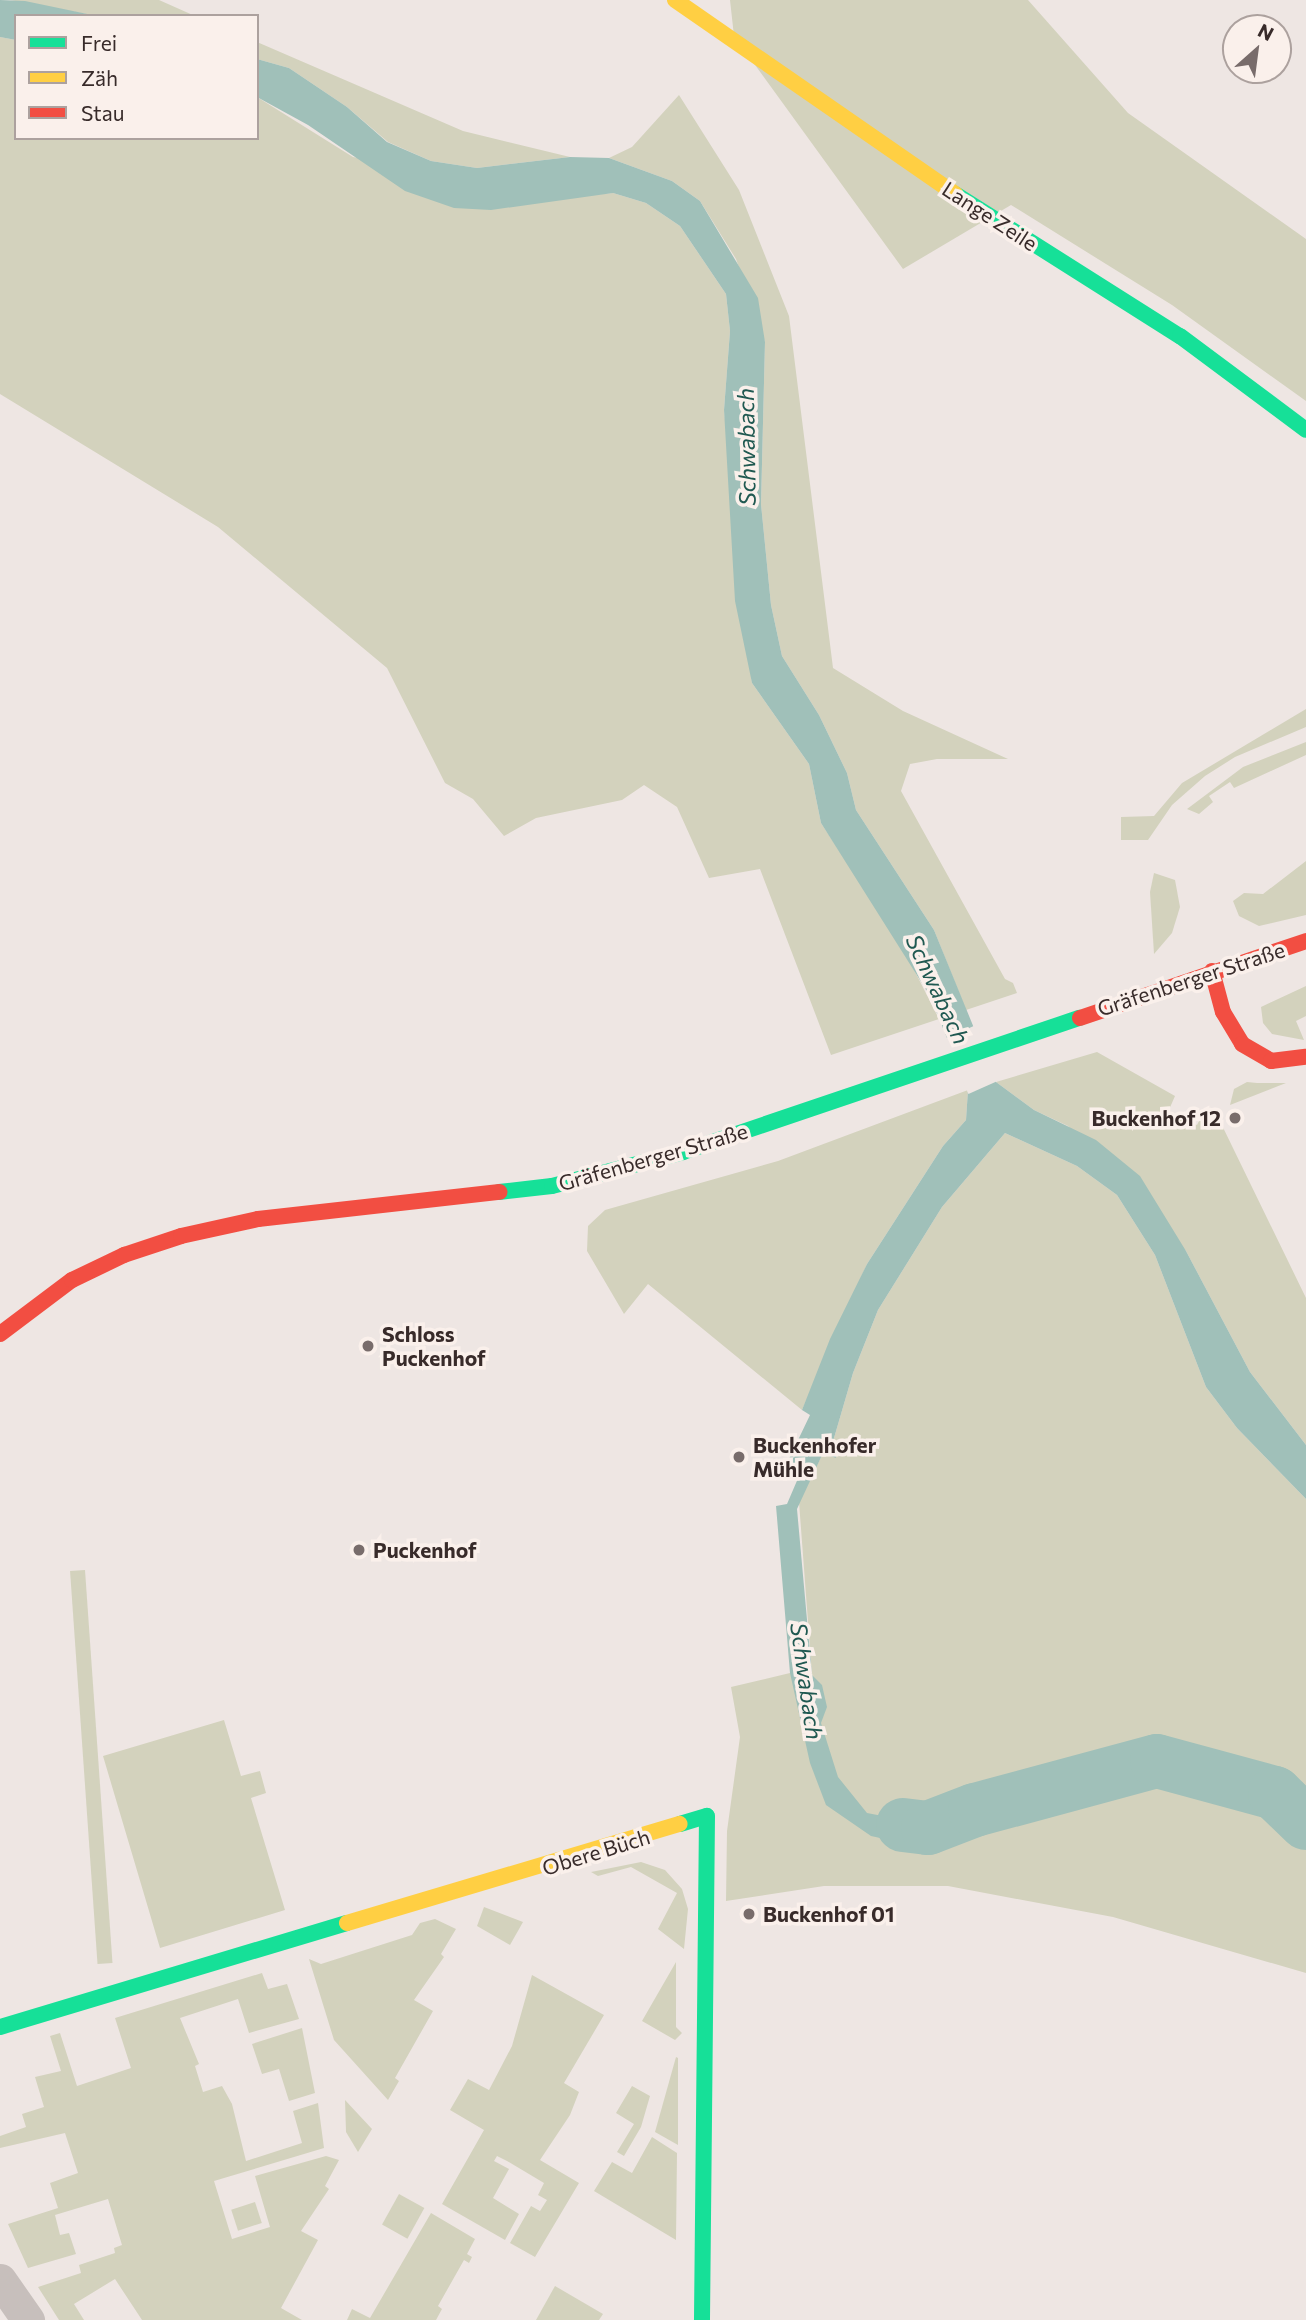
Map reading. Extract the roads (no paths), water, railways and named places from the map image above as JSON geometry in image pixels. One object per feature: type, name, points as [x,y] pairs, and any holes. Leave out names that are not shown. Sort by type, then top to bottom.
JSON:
[{"type":"street","name":"Lange Zeile","points":[[676,0],[782,70],[964,201],[1180,337],[1306,430]]},
{"type":"street","name":"Gräfenberger Straße","points":[[0,1334],[72,1280],[124,1255],[181,1236],[258,1219],[552,1186],[683,1152],[1306,941]]},
{"type":"street","points":[[1212,971],[1223,1012],[1242,1044],[1271,1061],[1306,1058]]},
{"type":"street","name":"Obere Büch","points":[[0,2027],[707,1816],[702,2320]]},
{"type":"street","points":[[0,2280],[28,2320]]},
{"type":"water","points":[[0,0],[25,1],[87,14],[14,14],[14,40],[0,37]]},
{"type":"water","points":[[259,60],[289,68],[347,107],[387,142],[431,161],[477,168],[570,157],[609,158],[672,181],[700,201],[758,298],[765,342],[761,504],[771,605],[782,656],[819,715],[847,773],[856,810],[934,930],[996,1082],[1034,1110],[1096,1140],[1140,1176],[1186,1251],[1250,1372],[1306,1445],[1306,1499],[1237,1428],[1206,1387],[1155,1255],[1117,1195],[1077,1166],[1005,1133],[942,1207],[878,1310],[853,1373],[834,1438],[836,1458],[823,1453],[797,1509],[812,1675],[822,1685],[827,1707],[821,1723],[838,1777],[867,1813],[893,1818],[975,1810],[923,1842],[903,1843],[871,1836],[826,1805],[810,1763],[790,1673],[776,1506],[787,1504],[802,1469],[788,1461],[810,1415],[802,1410],[830,1339],[867,1264],[943,1146],[966,1120],[968,1090],[930,996],[821,823],[809,764],[752,683],[735,601],[724,410],[730,331],[726,294],[680,226],[646,203],[613,193],[491,210],[454,208],[405,191],[308,125],[259,98]]},
{"type":"waterway","name":"Schwabach","points":[[903,1825],[928,1828],[975,1810],[1157,1761],[1275,1793],[1306,1823]]},
{"type":"place","name":"Buckenhof 12","points":[[1235,1118]]},
{"type":"place","name":"Schloss Puckenhof","points":[[368,1346]]},
{"type":"place","name":"Buckenhofer Mühle","points":[[739,1457]]},
{"type":"place","name":"Puckenhof","points":[[359,1550]]},
{"type":"place","name":"Buckenhof 01","points":[[749,1914]]}]
